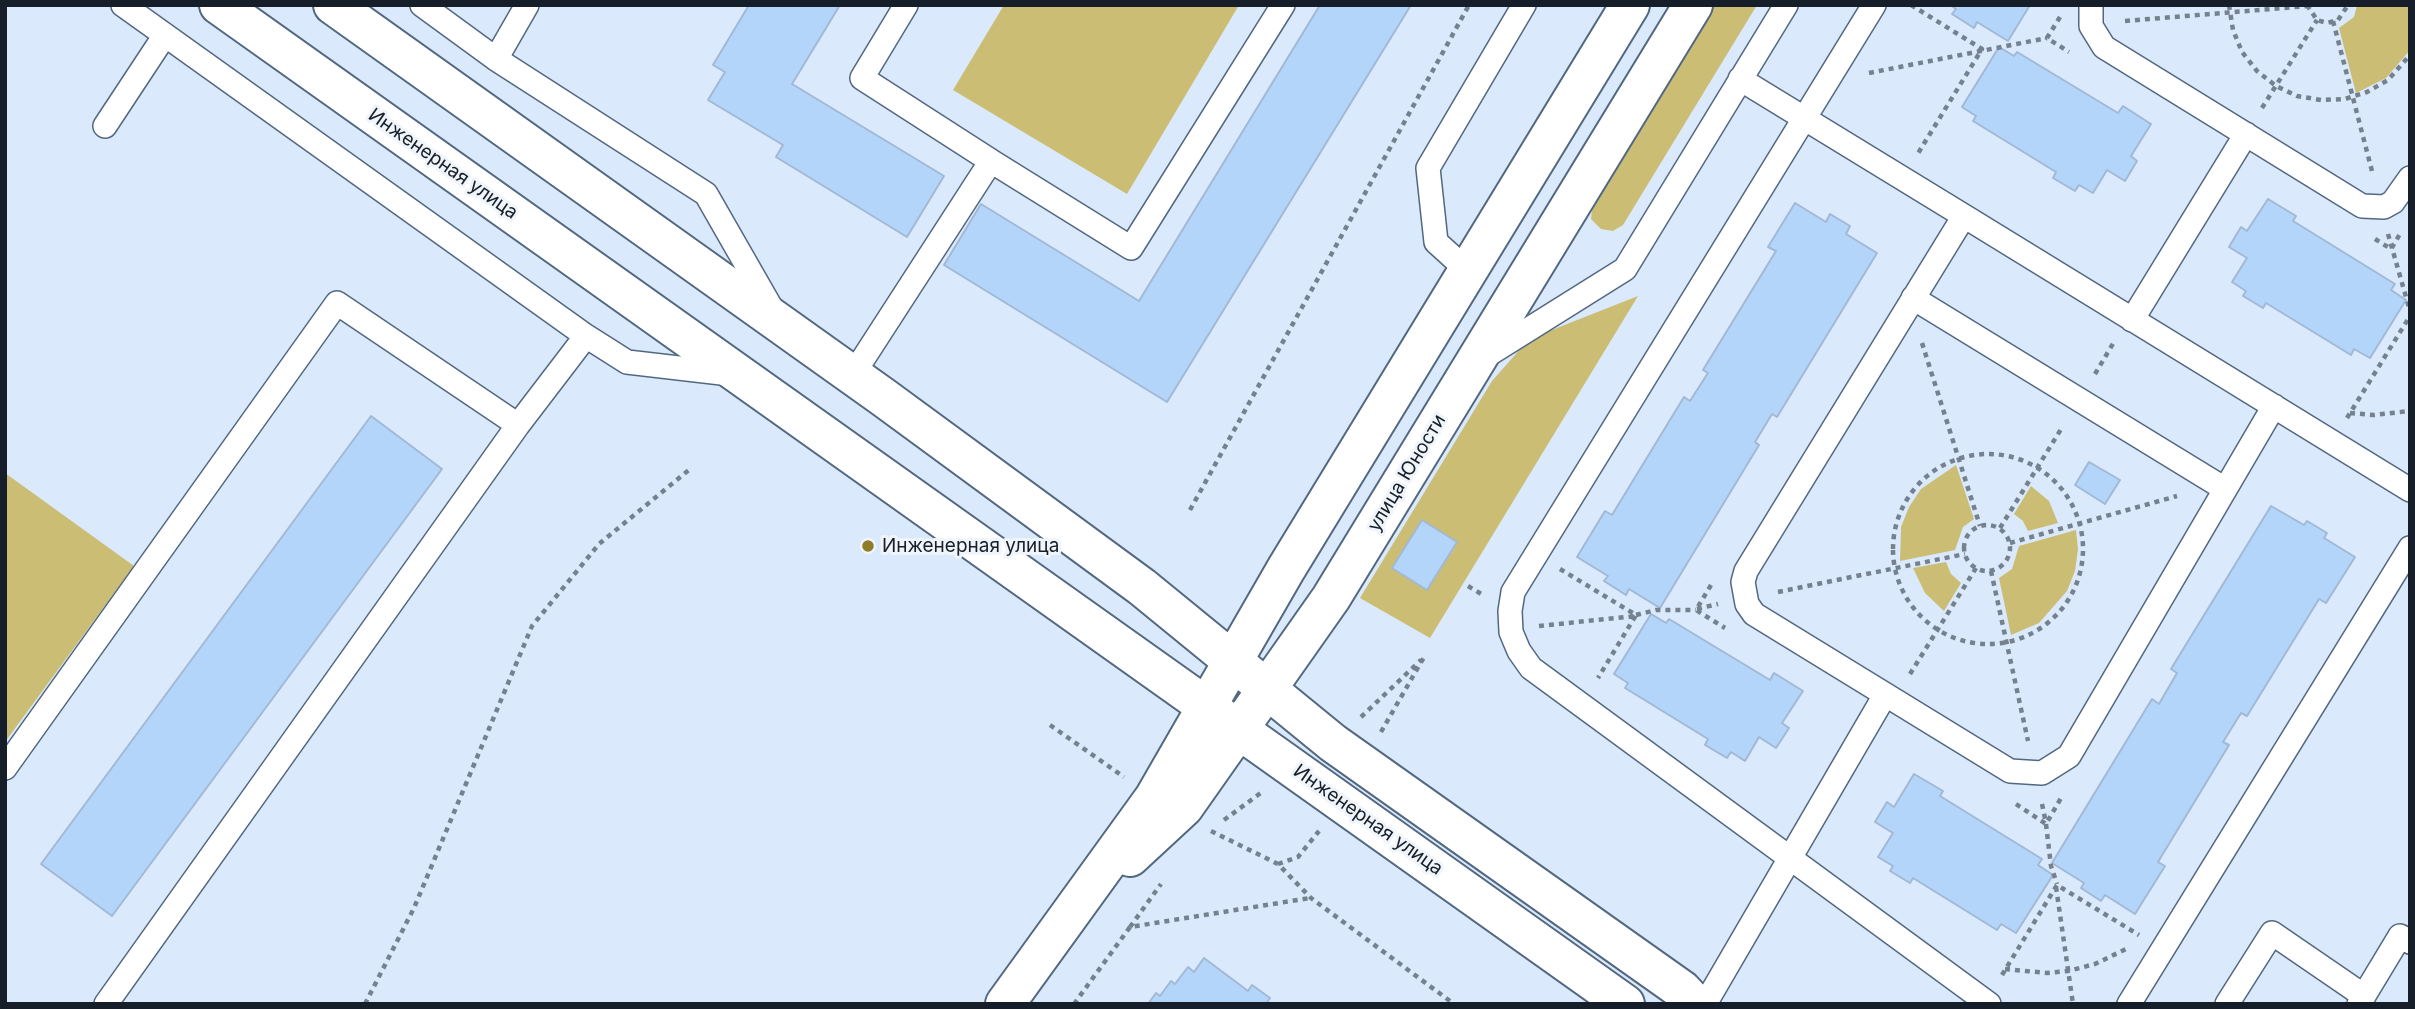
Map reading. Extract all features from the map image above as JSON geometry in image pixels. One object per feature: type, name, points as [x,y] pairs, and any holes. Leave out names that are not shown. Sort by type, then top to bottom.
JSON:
[{"type":"street","name":"Инженерная улица","points":[[219,5],[1625,1004]]},
{"type":"street","points":[[333,5],[1142,587],[1345,752],[1682,990],[1695,1004]]},
{"type":"street","name":"улица Юности","points":[[1166,806],[1206,706],[1232,661],[1630,5]]},
{"type":"street","name":"улица Юности","points":[[1006,1004],[1077,906],[1238,730],[1331,598],[1693,5]]},
{"type":"lane","points":[[122,5],[586,336],[627,362],[739,374]]},
{"type":"lane","points":[[422,5],[496,59],[706,194],[781,325]]},
{"type":"lane","points":[[496,59],[527,5]]},
{"type":"lane","points":[[906,5],[862,78],[1131,248],[1283,5]]},
{"type":"lane","points":[[1468,271],[1436,242],[1428,168],[1524,5]]},
{"type":"lane","points":[[1474,363],[1625,269],[1786,5]]},
{"type":"lane","points":[[1874,5],[1513,592],[1511,632],[1519,651],[1531,668],[1790,858],[1992,994]]},
{"type":"lane","points":[[2091,5],[2091,26],[2104,47],[2362,206],[2381,207],[2393,202],[2410,178]]},
{"type":"lane","points":[[105,126],[164,35]]},
{"type":"lane","points":[[1740,79],[2410,490]]},
{"type":"lane","points":[[2132,320],[2246,134]]},
{"type":"lane","points":[[852,376],[991,161]]},
{"type":"lane","points":[[1964,216],[1746,571],[1743,582],[1745,599],[1754,614],[2010,771],[2035,773],[2057,766],[2070,756],[2221,487],[2274,406]]},
{"type":"lane","points":[[1912,301],[2221,487]]},
{"type":"lane","points":[[5,768],[337,303],[518,425]]},
{"type":"lane","points":[[106,1004],[518,425],[586,336]]},
{"type":"lane","points":[[2129,1004],[2410,548]]},
{"type":"lane","points":[[1705,1004],[1790,858],[1890,697]]},
{"type":"lane","points":[[2227,1004],[2272,933],[2362,1000],[2400,936],[2410,942]]},
{"type":"path","points":[[1190,510],[1469,5]]},
{"type":"path","points":[[1911,5],[1982,48]]},
{"type":"path","points":[[2147,17],[2229,8],[2307,5],[2317,20]]},
{"type":"path","points":[[2317,20],[2333,21],[2346,13],[2348,5]]},
{"type":"path","points":[[2229,8],[2233,30],[2242,52],[2257,71],[2276,86],[2297,96],[2321,100],[2352,96],[2388,80],[2410,55]]},
{"type":"path","points":[[2246,134],[2317,20]]},
{"type":"path","points":[[2333,21],[2410,314],[2345,422]]},
{"type":"path","points":[[1862,75],[1982,48],[2047,38]]},
{"type":"path","points":[[1915,158],[1982,48]]},
{"type":"path","points":[[1912,301],[1980,526]]},
{"type":"path","points":[[2350,413],[2374,415],[2410,411]]},
{"type":"path","points":[[2000,455],[2037,468],[2060,486],[2073,505],[2080,523],[2084,549],[2081,572],[2073,593],[2059,612],[2042,627],[2007,642],[1976,643],[1954,638],[1938,629],[1916,612],[1903,593],[1895,568],[1894,537],[1904,505],[1917,486],[1934,470],[1959,459],[2000,455]]},
{"type":"path","points":[[365,1004],[414,908],[532,626],[599,544],[690,468]]},
{"type":"path","points":[[2010,543],[2221,487]]},
{"type":"path","points":[[1980,526],[2000,528],[2010,543],[2009,556],[2005,563],[1991,571],[1976,568],[1965,554],[1965,540],[1980,526]]},
{"type":"path","points":[[1510,611],[1536,626],[1636,616],[1656,610],[1696,609],[1965,554]]},
{"type":"path","points":[[1550,563],[1636,616]]},
{"type":"path","points":[[1890,697],[1938,629],[1976,568]]},
{"type":"path","points":[[1991,571],[2046,824],[2073,1004]]},
{"type":"path","points":[[1592,688],[1636,616]]},
{"type":"path","points":[[1352,713],[1359,719],[1424,657],[1381,733],[1392,741]]},
{"type":"path","points":[[1050,724],[1166,806],[1278,864],[1311,898],[1454,1004]]},
{"type":"path","points":[[1992,994],[2057,886]]},
{"type":"path","points":[[2005,969],[2047,973],[2068,971],[2095,964],[2143,938],[2057,886]]},
{"type":"path","points":[[1074,1004],[1130,927],[1311,898]]},
{"type":"shaded area","points":[[1004,5],[1239,5],[1127,194],[953,90]]},
{"type":"shaded area","points":[[1713,5],[1757,5],[1623,225],[1613,231],[1601,229],[1591,219],[1593,202]]},
{"type":"shaded area","points":[[2357,5],[2410,5],[2410,50],[2386,78],[2356,93],[2339,28],[2354,17]]},
{"type":"shaded area","points":[[1638,296],[1430,638],[1360,598],[1492,381],[1529,339]]},
{"type":"shaded area","points":[[1956,465],[1974,519],[1963,527],[1955,550],[1900,561],[1901,527],[1909,507],[1921,489]]},
{"type":"shaded area","points":[[5,473],[134,566],[5,742]]},
{"type":"shaded area","points":[[2031,486],[2049,501],[2058,523],[2028,531],[2023,521],[2014,514]]},
{"type":"shaded area","points":[[2076,530],[2078,549],[2075,571],[2067,591],[2039,623],[2011,635],[1999,578],[2012,569],[2019,546]]},
{"type":"shaded area","points":[[1946,562],[1951,574],[1961,583],[1944,611],[1925,593],[1913,568]]},
{"type":"building","points":[[749,5],[840,5],[792,84],[944,176],[907,237],[776,157],[783,145],[708,100],[725,72],[713,65]]},
{"type":"building","points":[[1320,5],[1411,5],[1167,402],[944,265],[981,204],[1139,301]]},
{"type":"building","points":[[1950,5],[2030,5],[2008,41],[1977,22],[1974,28],[1952,14],[1956,9]]},
{"type":"building","points":[[1999,47],[2014,56],[2017,52],[2118,113],[2123,106],[2151,124],[2131,156],[2137,161],[2125,181],[2107,170],[2093,193],[2079,185],[2075,191],[2053,178],[2056,172],[1973,121],[1976,116],[1962,107]]},
{"type":"building","points":[[2268,199],[2296,216],[2293,221],[2395,284],[2391,290],[2406,300],[2370,358],[2354,349],[2351,355],[2266,303],[2263,308],[2243,296],[2246,291],[2232,282],[2247,258],[2229,247],[2241,227],[2247,231]]},
{"type":"building","points":[[1795,203],[1826,222],[1830,214],[1850,226],[1846,234],[1877,253],[1777,417],[1772,414],[1755,442],[1759,445],[1660,608],[1629,589],[1626,595],[1604,581],[1608,576],[1577,557],[1605,511],[1612,515],[1684,397],[1690,401],[1708,373],[1703,370],[1776,251],[1768,247]]},
{"type":"building","points":[[371,416],[442,469],[112,916],[41,864]]},
{"type":"building","points":[[2089,462],[2120,480],[2105,504],[2075,485]]},
{"type":"building","points":[[2271,506],[2304,525],[2307,521],[2327,533],[2324,538],[2355,557],[2326,603],[2319,599],[2247,716],[2241,713],[2223,742],[2229,745],[2158,862],[2165,866],[2135,914],[2105,895],[2101,901],[2081,888],[2084,883],[2052,863],[2152,699],[2159,704],[2177,673],[2171,669]]},
{"type":"building","points":[[1422,520],[1457,542],[1427,590],[1392,568]]},
{"type":"building","points":[[1651,614],[1666,623],[1669,619],[1770,680],[1774,673],[1803,691],[1782,723],[1789,728],[1776,748],[1759,737],[1745,761],[1731,752],[1727,758],[1705,745],[1708,739],[1625,688],[1628,683],[1614,674]]},
{"type":"building","points":[[1914,774],[1943,791],[1940,796],[2042,859],[2038,865],[2053,875],[2016,933],[2001,924],[1997,930],[1913,878],[1910,883],[1890,871],[1893,866],[1878,857],[1893,833],[1875,822],[1887,802],[1894,807]]},
{"type":"building","points":[[1204,958],[1248,991],[1252,985],[1270,998],[1266,1004],[1148,1004],[1156,993],[1160,996],[1171,981],[1175,984],[1188,967],[1194,972]]},
{"type":"place","name":"Инженерная улица","points":[[868,546]]}]
